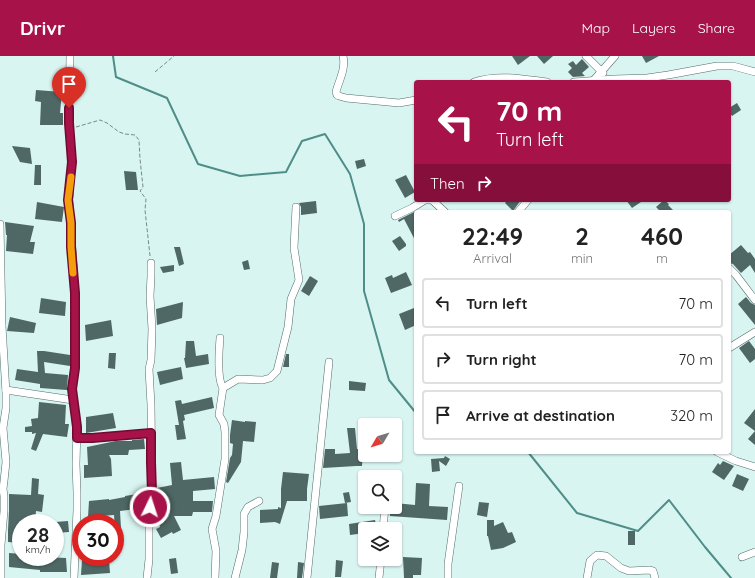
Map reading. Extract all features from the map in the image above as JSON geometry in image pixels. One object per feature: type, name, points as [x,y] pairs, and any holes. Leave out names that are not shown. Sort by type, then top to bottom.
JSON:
[{"type":"street","points":[[70,56],[70,129],[72,162],[68,200],[71,223],[71,247],[75,293],[75,368],[72,389],[77,427],[77,510],[74,578]]},
{"type":"street","points":[[342,56],[344,60],[343,71],[336,92],[339,96],[400,103],[414,100]]},
{"type":"street","points":[[586,56],[601,71],[606,80],[647,78],[717,66],[734,66],[755,72]]},
{"type":"street","points":[[594,80],[615,56]]},
{"type":"street","points":[[480,80],[503,77],[529,80]]},
{"type":"street","points":[[395,216],[422,202]]},
{"type":"street","points":[[434,202],[443,210]]},
{"type":"street","points":[[520,210],[526,202]]},
{"type":"street","points":[[223,388],[238,379],[263,380],[270,378],[277,371],[288,327],[291,299],[299,280],[294,248],[296,207]]},
{"type":"street","points":[[0,224],[2,326],[6,390],[6,408],[2,431],[6,462],[3,489],[4,511],[1,540],[1,578]]},
{"type":"street","points":[[147,578],[149,558],[149,515],[152,493],[149,369],[151,360],[152,329],[150,296],[151,263]]},
{"type":"street","points":[[731,270],[755,300]]},
{"type":"street","points":[[731,346],[755,332]]},
{"type":"street","points":[[215,578],[216,551],[212,529],[216,516],[225,459],[224,424],[219,415],[223,388],[220,384],[220,338]]},
{"type":"street","points":[[307,578],[329,362]]},
{"type":"street","points":[[6,390],[73,400]]},
{"type":"street","points":[[77,438],[151,433]]},
{"type":"street","points":[[721,454],[736,462],[755,467]]},
{"type":"street","points":[[448,578],[448,564],[459,486]]},
{"type":"street","points":[[235,578],[242,550],[244,514],[248,508],[259,501]]},
{"type":"street","points":[[742,556],[755,552]]},
{"type":"street","points":[[587,578],[590,561],[597,555],[606,556],[620,568],[628,571],[653,571],[655,578]]},
{"type":"street","points":[[379,578],[380,566]]},
{"type":"path","points":[[155,72],[174,56]]},
{"type":"path","points":[[70,129],[100,120],[119,132],[135,135],[139,140],[143,187],[140,191],[146,199],[151,263]]},
{"type":"building","points":[[512,56],[530,56],[518,65]]},
{"type":"building","points":[[537,56],[553,56],[544,64]]},
{"type":"building","points":[[642,56],[659,56],[646,63]]},
{"type":"building","points":[[582,59],[589,67],[582,73],[585,76],[573,77],[568,72],[572,68],[568,64],[573,61],[576,65]]},
{"type":"building","points":[[36,90],[62,92],[60,113],[63,113],[63,125],[40,125],[41,102],[35,101]]},
{"type":"building","points":[[737,103],[741,110],[732,116],[731,107]]},
{"type":"building","points":[[12,146],[30,148],[32,164],[20,162]]},
{"type":"building","points":[[364,159],[366,166],[357,169],[355,161]]},
{"type":"building","points":[[35,165],[41,165],[41,185],[34,185]]},
{"type":"building","points":[[124,171],[136,172],[138,190],[126,190]]},
{"type":"building","points":[[406,175],[414,193],[405,198],[395,180]]},
{"type":"building","points":[[316,201],[317,213],[301,215],[301,207],[299,203]]},
{"type":"building","points":[[37,202],[64,207],[62,222],[35,219]]},
{"type":"building","points":[[506,202],[520,202],[514,210],[505,203]]},
{"type":"building","points":[[628,202],[641,202],[632,208]]},
{"type":"building","points":[[662,202],[666,202],[673,210],[659,210],[656,207]]},
{"type":"building","points":[[414,212],[414,238],[404,219],[399,222],[398,220]]},
{"type":"building","points":[[5,222],[34,226],[30,242],[35,242],[33,254],[6,251],[7,235]]},
{"type":"building","points":[[400,236],[406,246],[399,251],[392,241]]},
{"type":"building","points":[[741,245],[748,253],[750,252],[755,259],[755,273],[750,265],[741,273],[731,264],[731,253]]},
{"type":"building","points":[[174,247],[180,247],[184,264],[179,266]]},
{"type":"building","points":[[248,260],[250,269],[244,270],[242,262]]},
{"type":"building","points":[[174,265],[174,271],[163,273],[160,267]]},
{"type":"building","points":[[406,272],[412,285],[391,293],[385,278],[392,275],[393,278]]},
{"type":"building","points":[[310,276],[318,281],[309,296],[301,291]]},
{"type":"building","points":[[746,297],[755,305],[755,325],[738,304]]},
{"type":"building","points":[[41,298],[66,302],[65,316],[39,313]]},
{"type":"building","points":[[183,302],[182,318],[157,325],[156,309]]},
{"type":"building","points":[[414,308],[414,326],[405,330],[399,314]]},
{"type":"building","points":[[10,317],[36,323],[34,333],[7,331]]},
{"type":"building","points":[[111,320],[113,336],[86,341],[85,325]]},
{"type":"building","points":[[186,341],[194,341],[196,356],[208,354],[209,364],[186,368],[184,358]]},
{"type":"building","points":[[749,341],[755,349],[755,359],[750,363],[739,348]]},
{"type":"building","points":[[37,351],[70,355],[70,366],[44,362],[45,373],[68,375],[67,390],[40,388],[40,384],[15,380],[17,369],[38,372]]},
{"type":"building","points":[[109,353],[116,353],[115,369],[108,368]]},
{"type":"building","points":[[286,354],[289,354],[289,367],[283,367]]},
{"type":"building","points":[[181,367],[183,379],[160,385],[157,372]]},
{"type":"building","points":[[349,381],[366,383],[365,391],[349,390]]},
{"type":"building","points":[[212,397],[214,408],[184,415],[185,420],[183,421],[186,439],[177,440],[175,425],[179,425],[175,401],[181,400],[182,404]]},
{"type":"building","points":[[39,402],[66,405],[65,424],[69,424],[67,437],[43,434],[36,451],[31,449],[36,433],[32,434],[32,432],[25,432],[25,427],[32,426],[31,419],[38,418]]},
{"type":"building","points":[[755,409],[755,431],[744,423]]},
{"type":"building","points":[[113,413],[116,428],[86,433],[86,417]]},
{"type":"building","points":[[232,420],[256,422],[254,442],[243,441],[241,462],[228,483],[226,482],[233,444],[230,443]]},
{"type":"building","points":[[347,428],[355,428],[358,462],[362,462],[362,466],[323,468],[325,449],[335,449],[335,454],[350,453]]},
{"type":"building","points":[[755,431],[755,445],[748,439]]},
{"type":"building","points":[[144,439],[145,449],[129,450],[128,455],[109,455],[111,459],[112,476],[84,478],[84,465],[88,465],[87,447],[116,441]]},
{"type":"building","points":[[445,456],[450,459],[446,466],[439,461],[440,471],[432,472],[431,459],[444,458]]},
{"type":"building","points":[[723,461],[734,466],[724,480],[712,472],[718,463],[720,465]]},
{"type":"building","points":[[181,462],[183,480],[214,477],[215,489],[193,491],[193,501],[213,501],[212,512],[193,512],[192,516],[174,516],[181,530],[173,534],[172,532],[161,538],[156,529],[160,527],[155,508],[160,507],[157,488],[172,485],[170,463]]},
{"type":"building","points":[[283,472],[309,474],[307,501],[287,501],[280,524],[275,522],[260,523],[260,510],[278,509],[278,507],[281,508]]},
{"type":"building","points":[[737,474],[749,479],[743,491],[732,486]]},
{"type":"building","points":[[32,478],[39,479],[38,494],[44,495],[42,512],[36,511],[36,514],[12,514],[12,542],[8,542],[9,494],[31,495]]},
{"type":"building","points":[[416,483],[430,484],[429,506],[448,507],[447,520],[390,516],[390,514],[402,514],[402,504],[415,505]]},
{"type":"building","points":[[349,492],[351,502],[345,503],[343,493]]},
{"type":"building","points":[[144,493],[144,508],[120,511],[120,514],[88,514],[89,501],[109,500]]},
{"type":"building","points":[[479,502],[489,503],[487,517],[477,515]]},
{"type":"building","points":[[347,503],[348,516],[320,519],[319,506]]},
{"type":"building","points":[[375,520],[375,522],[362,522]]},
{"type":"building","points":[[487,520],[494,520],[494,526],[503,522],[508,533],[512,532],[516,542],[503,548],[491,550],[487,536]]},
{"type":"building","points":[[64,521],[68,521],[69,532],[64,532]]},
{"type":"building","points":[[358,523],[358,534],[350,535],[349,524]]},
{"type":"building","points":[[628,531],[635,531],[635,545],[628,545]]},
{"type":"building","points":[[9,553],[12,553],[12,566],[64,566],[64,558],[66,558],[67,572],[40,572],[40,570],[9,567]]},
{"type":"building","points":[[403,557],[422,558],[421,575],[413,575],[413,578],[404,578]]},
{"type":"building","points":[[176,558],[178,573],[171,574],[169,559]]},
{"type":"building","points":[[336,560],[343,561],[341,577],[335,577]]},
{"type":"building","points":[[272,562],[279,563],[277,578],[270,578]]},
{"type":"building","points":[[298,562],[304,563],[302,578],[297,578]]},
{"type":"building","points":[[82,566],[109,566],[110,573],[81,575]]},
{"type":"waterway","points":[[113,56],[116,77],[167,98],[198,164],[240,176],[286,172],[302,141],[325,134],[350,174],[364,224],[364,291],[389,380],[414,411]]},
{"type":"waterway","points":[[530,454],[577,513],[638,531],[669,500],[731,578]]},
{"type":"slow traffic","points":[[71,177],[68,200],[71,223],[73,273]]},
{"type":"route","points":[[69,108],[72,162],[68,200],[71,223],[71,247],[75,293],[75,368],[72,389],[76,416],[77,438],[151,433],[152,493],[150,507]]}]
